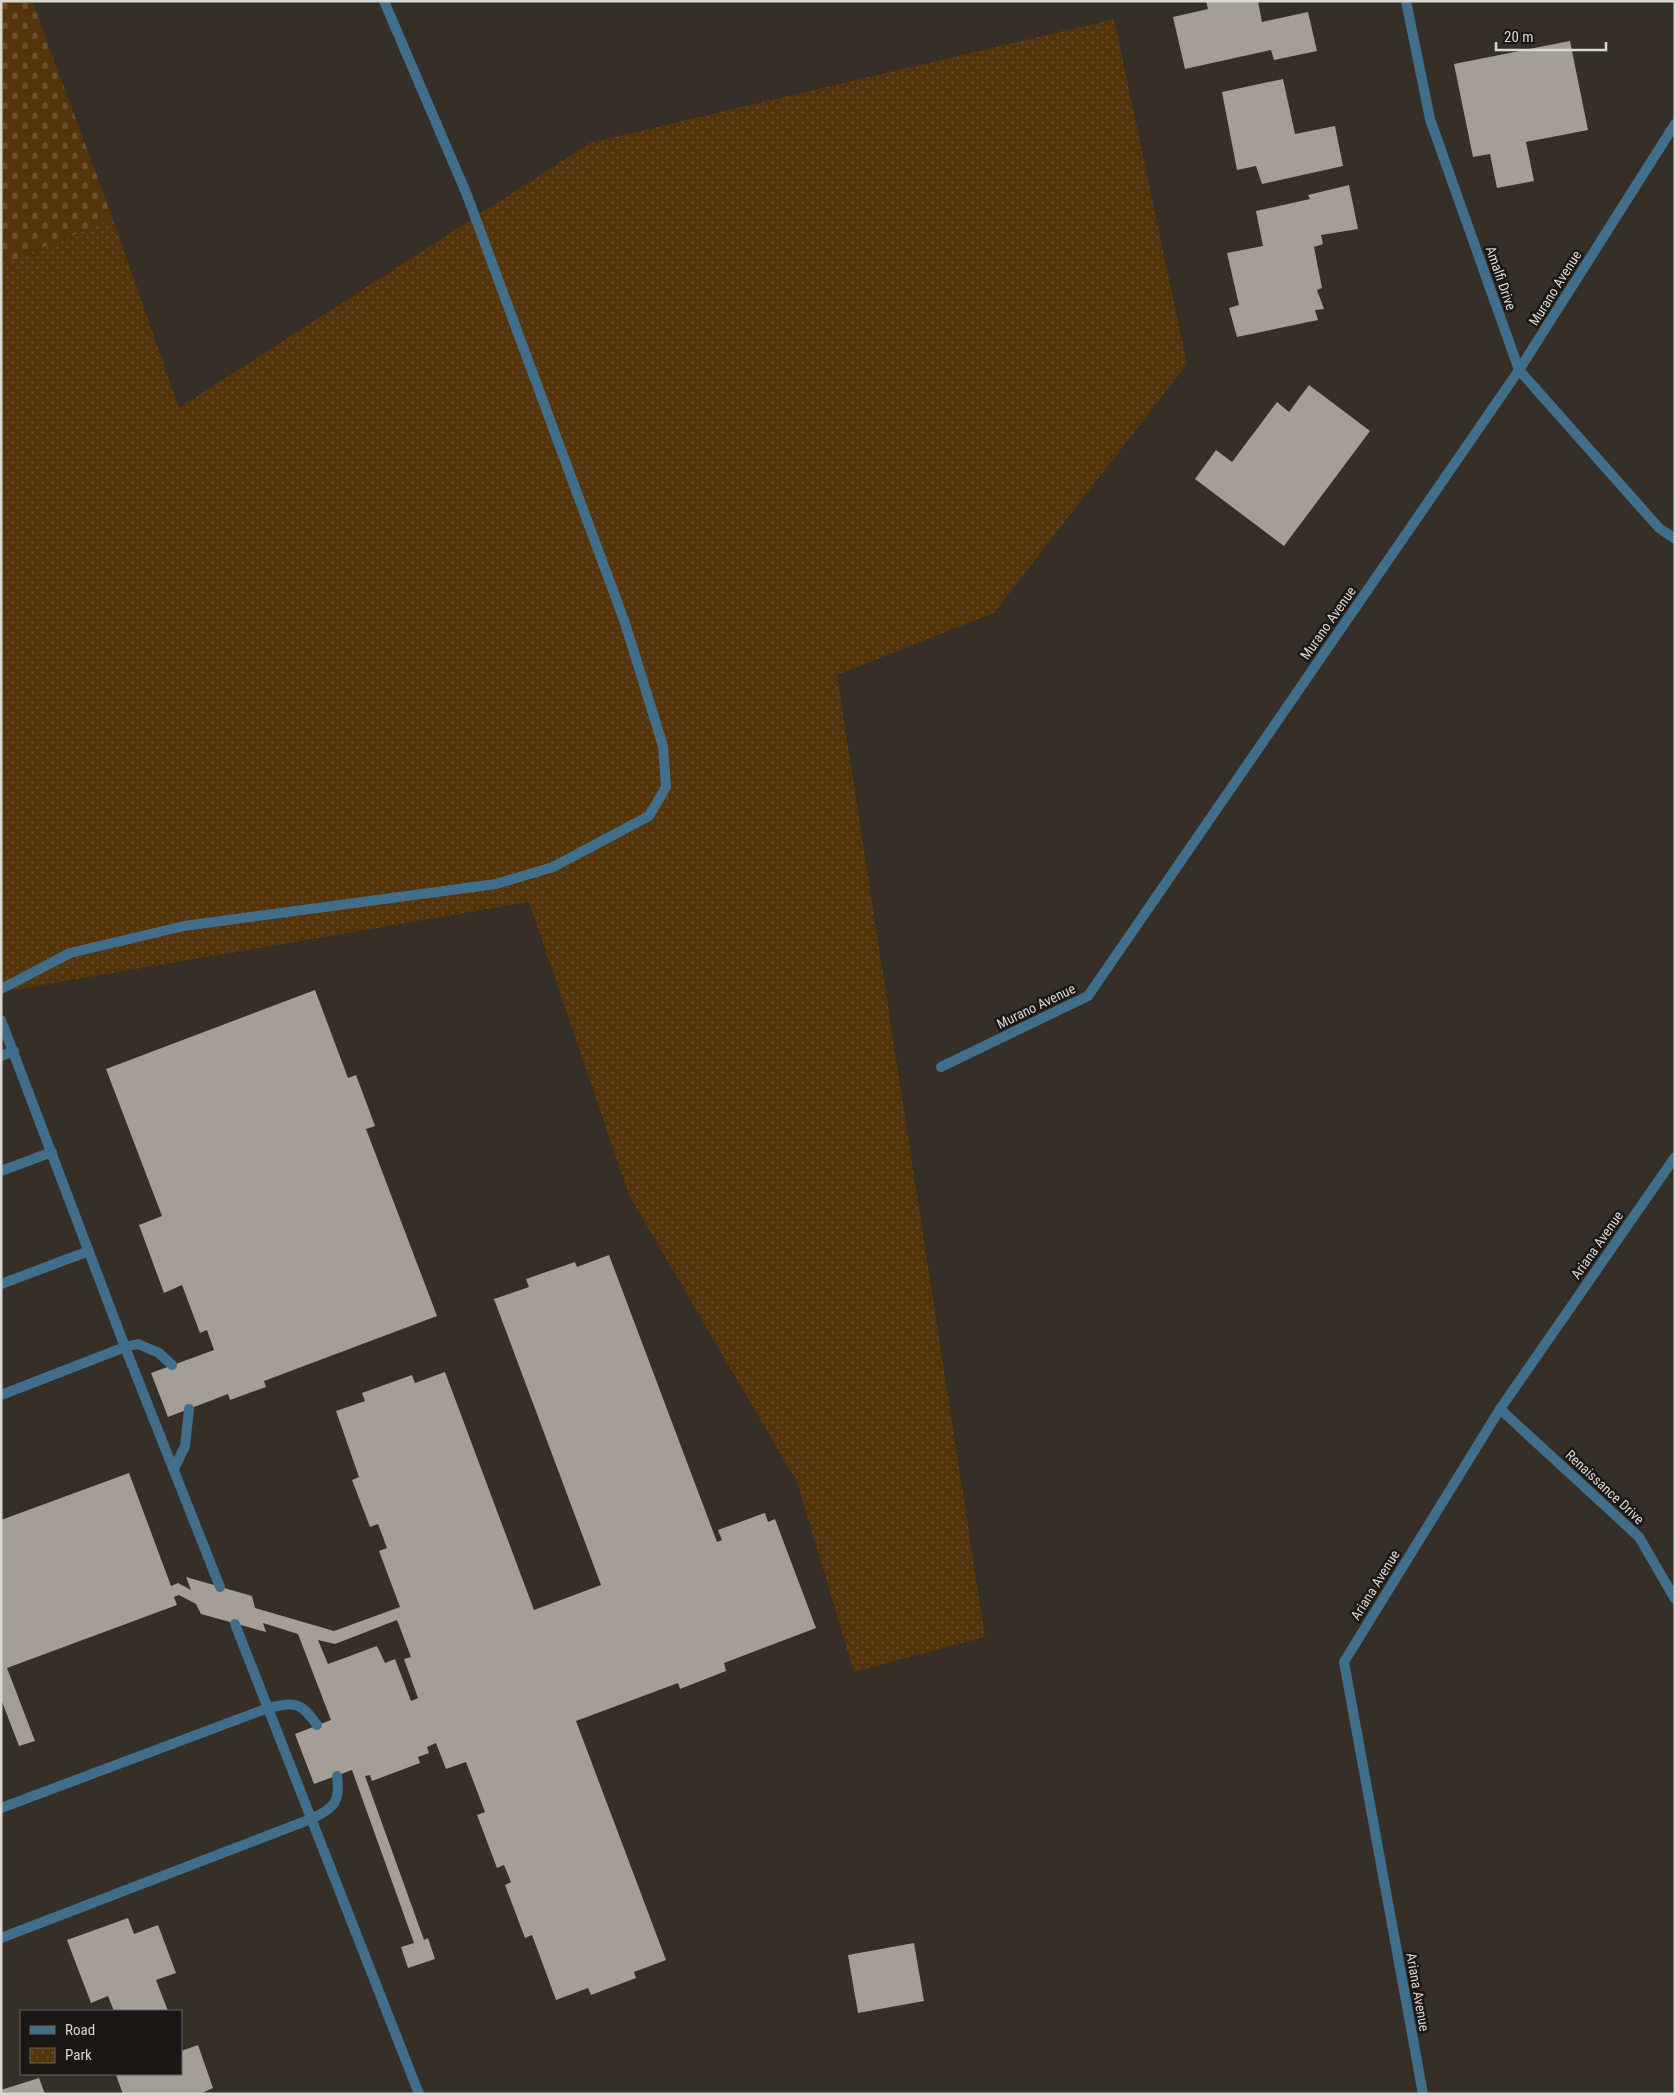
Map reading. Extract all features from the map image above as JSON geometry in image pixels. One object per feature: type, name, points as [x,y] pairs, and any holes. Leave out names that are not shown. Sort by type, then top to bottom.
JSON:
[{"type":"street","points":[[1,989],[70,953],[184,926],[496,884],[552,867],[649,816],[666,787],[663,746],[625,623],[467,195],[384,1]]},
{"type":"street","name":"Amalfi Drive","points":[[1406,1],[1430,119],[1519,370],[1659,528],[1675,539]]},
{"type":"street","name":"Murano Avenue","points":[[941,1067],[1088,996],[1519,370],[1675,124]]},
{"type":"street","points":[[1,1020],[220,1587]]},
{"type":"street","points":[[1,1056],[14,1051]]},
{"type":"street","points":[[1,1171],[52,1152]]},
{"type":"street","name":"Ariana Avenue","points":[[1423,2094],[1344,1662],[1500,1409],[1675,1157]]},
{"type":"street","points":[[1,1284],[89,1250]]},
{"type":"street","points":[[1,1395],[138,1344],[159,1353],[172,1366]]},
{"type":"street","points":[[174,1469],[185,1446],[189,1409]]},
{"type":"street","name":"Renaissance Drive","points":[[1500,1409],[1639,1537],[1675,1599]]},
{"type":"street","points":[[235,1624],[419,2094]]},
{"type":"street","points":[[1,1808],[268,1708],[292,1703],[306,1709],[317,1725]]},
{"type":"street","points":[[1,1938],[311,1820],[329,1811],[336,1801],[339,1788],[337,1776]]},
{"type":"green space","points":[[1,1],[32,1],[113,219],[1,265]]},
{"type":"green space","points":[[1114,19],[1187,364],[994,613],[837,675],[985,1637],[854,1672],[797,1482],[629,1195],[529,902],[1,992],[1,265],[113,219],[179,408],[590,143]]},
{"type":"building","points":[[1206,1],[1258,1],[1262,22],[1308,12],[1317,51],[1274,60],[1271,50],[1185,69],[1173,17],[1208,9]]},
{"type":"building","points":[[1570,41],[1588,130],[1526,142],[1534,181],[1497,188],[1490,154],[1473,157],[1454,64]]},
{"type":"building","points":[[1283,79],[1295,134],[1335,126],[1343,166],[1262,184],[1256,166],[1237,170],[1222,92]]},
{"type":"building","points":[[1349,185],[1358,229],[1321,235],[1323,244],[1314,247],[1322,288],[1317,290],[1324,309],[1315,310],[1318,320],[1237,337],[1229,308],[1239,305],[1227,253],[1263,246],[1256,211],[1310,199],[1308,195]]},
{"type":"building","points":[[1309,385],[1370,431],[1284,546],[1195,479],[1216,450],[1232,462],[1277,402],[1289,412]]},
{"type":"building","points":[[315,990],[348,1078],[356,1075],[375,1126],[366,1129],[437,1316],[264,1381],[266,1387],[230,1400],[228,1394],[168,1417],[151,1373],[214,1350],[207,1330],[200,1333],[182,1285],[164,1293],[139,1225],[162,1216],[106,1069]]},
{"type":"building","points":[[609,1255],[717,1542],[722,1540],[718,1530],[765,1513],[768,1522],[775,1519],[816,1628],[724,1663],[726,1671],[680,1689],[678,1683],[576,1721],[666,1960],[634,1972],[636,1978],[591,1995],[588,1988],[556,2000],[532,1935],[525,1938],[505,1885],[511,1882],[504,1865],[497,1868],[477,1815],[485,1812],[466,1762],[446,1769],[436,1743],[427,1747],[429,1753],[418,1757],[420,1763],[372,1781],[370,1775],[365,1776],[424,1940],[428,1938],[435,1959],[408,1968],[401,1947],[414,1943],[352,1770],[314,1784],[295,1734],[331,1720],[298,1634],[263,1623],[266,1632],[201,1614],[196,1604],[179,1595],[174,1597],[177,1605],[7,1668],[35,1741],[19,1746],[1,1699],[1,1520],[129,1473],[171,1586],[178,1583],[191,1590],[186,1577],[252,1596],[255,1608],[334,1631],[400,1607],[379,1551],[387,1548],[378,1524],[370,1527],[352,1480],[359,1477],[336,1411],[365,1401],[362,1393],[412,1375],[415,1383],[445,1372],[534,1610],[601,1585],[494,1299],[529,1287],[526,1279],[575,1262],[577,1267]],"holes":[[[397,1620],[411,1657],[404,1659],[418,1698],[411,1701],[395,1659],[385,1663],[377,1646],[328,1664],[318,1640],[335,1644]]]},
{"type":"building","points":[[128,1918],[134,1934],[158,1925],[176,1973],[156,1980],[168,2010],[114,2010],[108,1996],[91,2003],[67,1940]]},
{"type":"building","points":[[914,1943],[924,2001],[858,2013],[848,1955]]},
{"type":"building","points":[[198,2045],[213,2088],[200,2094],[123,2094],[116,2075],[182,2075],[182,2051]]},
{"type":"building","points":[[39,2078],[45,2094],[1,2094],[1,2090]]}]
